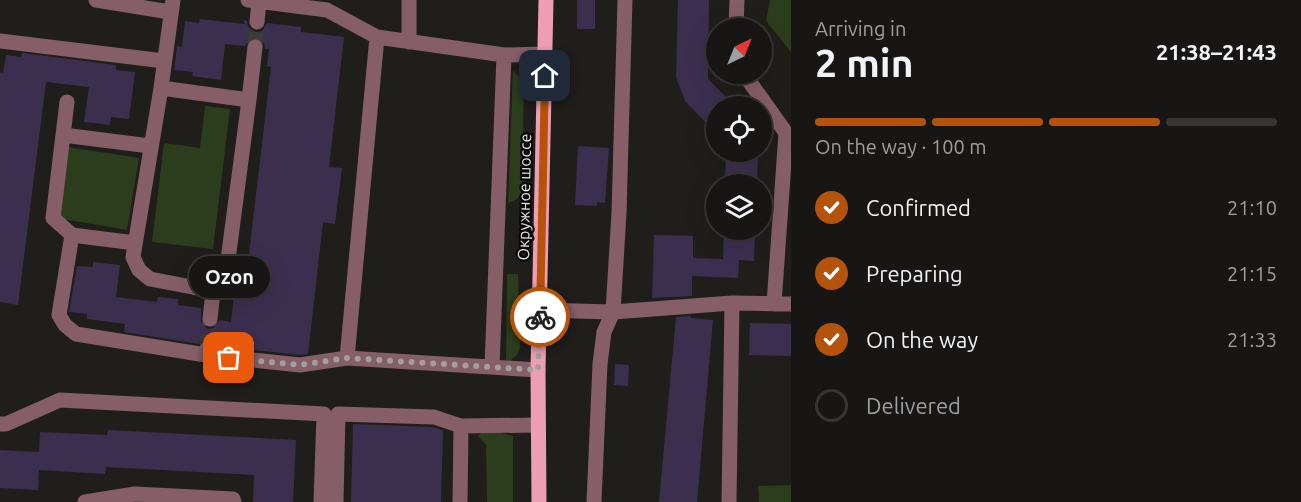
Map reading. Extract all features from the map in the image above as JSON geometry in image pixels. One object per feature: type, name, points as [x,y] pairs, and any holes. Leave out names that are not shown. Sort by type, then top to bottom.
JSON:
[{"type":"main road","name":"Окружное шоссе","points":[[538,502],[538,370],[546,0]]},
{"type":"lane","points":[[96,0],[172,6],[133,257],[139,270],[150,279],[213,291],[222,285],[226,275],[255,47]]},
{"type":"lane","points":[[409,0],[409,42]]},
{"type":"lane","points":[[594,502],[600,364],[604,332],[613,312],[620,202],[625,0]]},
{"type":"lane","points":[[736,18],[737,0]]},
{"type":"lane","points":[[257,22],[254,1],[326,5],[377,37],[504,55],[546,54]]},
{"type":"lane","points":[[347,358],[377,37]]},
{"type":"lane","points":[[0,41],[164,61]]},
{"type":"lane","points":[[492,367],[504,55]]},
{"type":"lane","points":[[751,84],[786,133],[774,304]]},
{"type":"lane","points":[[161,88],[249,100]]},
{"type":"lane","points":[[68,102],[53,218],[72,235],[135,243]]},
{"type":"lane","points":[[63,135],[150,146]]},
{"type":"lane","points":[[72,235],[59,315],[65,325],[76,334],[300,365],[347,358],[538,370]]},
{"type":"lane","points":[[210,319],[213,291]]},
{"type":"lane","points":[[729,502],[732,303]]},
{"type":"lane","points":[[540,310],[613,312],[732,303],[791,304]]},
{"type":"lane","points":[[0,424],[6,424],[60,400],[324,414],[321,502]]},
{"type":"lane","points":[[336,502],[338,414],[434,417],[461,426],[538,424]]},
{"type":"lane","points":[[460,502],[461,426]]},
{"type":"lane","points":[[85,502],[135,494],[233,499],[234,502]]},
{"type":"green space","points":[[770,0],[791,0],[791,52],[772,28],[772,18],[767,18]]},
{"type":"green space","points":[[513,70],[524,83],[522,190],[518,198],[508,203]]},
{"type":"green space","points":[[205,106],[230,109],[213,249],[152,242],[164,143],[200,148]]},
{"type":"green space","points":[[68,147],[139,158],[127,230],[57,218]]},
{"type":"green space","points":[[507,274],[518,274],[520,347],[517,355],[506,364]]},
{"type":"green space","points":[[483,431],[513,436],[513,502],[487,502],[486,445],[478,436]]},
{"type":"green space","points":[[791,485],[791,502],[759,502],[758,486]]},
{"type":"building","points":[[577,0],[595,0],[595,29],[577,29]]},
{"type":"building","points":[[678,0],[709,0],[709,18],[706,18],[706,84],[713,84],[725,96],[706,96],[706,123],[685,101],[676,77]]},
{"type":"building","points":[[200,19],[244,24],[244,20],[247,21],[248,27],[256,32],[262,31],[267,23],[301,27],[301,32],[344,37],[329,167],[342,168],[335,224],[323,222],[308,354],[216,346],[208,339],[199,344],[124,332],[125,324],[87,319],[87,314],[69,312],[77,266],[93,267],[93,262],[120,265],[116,297],[157,302],[158,297],[178,299],[178,305],[201,308],[201,322],[208,329],[214,328],[220,320],[231,322],[238,262],[248,263],[271,67],[267,66],[269,49],[265,49],[264,43],[257,37],[251,38],[245,46],[225,44],[221,80],[192,76],[193,72],[174,70],[177,46],[182,47],[185,21],[199,23]]},
{"type":"building","points":[[22,53],[116,65],[116,70],[135,72],[129,119],[111,117],[110,125],[84,122],[89,87],[46,82],[18,305],[0,302],[0,72],[3,73],[6,55],[21,57]]},
{"type":"building","points":[[578,146],[609,148],[605,203],[597,202],[597,206],[575,205]]},
{"type":"building","points":[[726,162],[758,162],[757,174],[725,174]]},
{"type":"building","points":[[654,235],[693,236],[693,258],[723,259],[724,240],[755,240],[754,261],[739,260],[738,278],[692,276],[692,296],[652,298]]},
{"type":"building","points":[[691,316],[691,318],[713,320],[697,502],[659,502],[676,317]]},
{"type":"building","points":[[750,323],[791,324],[791,356],[749,355]]},
{"type":"building","points":[[615,364],[629,365],[628,386],[614,385]]},
{"type":"building","points":[[353,424],[432,427],[443,430],[441,502],[351,502]]},
{"type":"building","points":[[108,430],[296,440],[293,502],[253,502],[254,475],[106,467],[105,474],[39,470],[38,490],[0,488],[0,450],[39,452],[40,432],[107,435]]},
{"type":"tunnel","points":[[255,47],[257,22]]},
{"type":"tunnel","points":[[207,349],[210,319]]},
{"type":"way so far","points":[[229,358],[300,365],[347,358],[538,370],[540,317]]},
{"type":"place","name":"Ozon","points":[[229,358]]},
{"type":"route","points":[[540,317],[545,76]]}]
